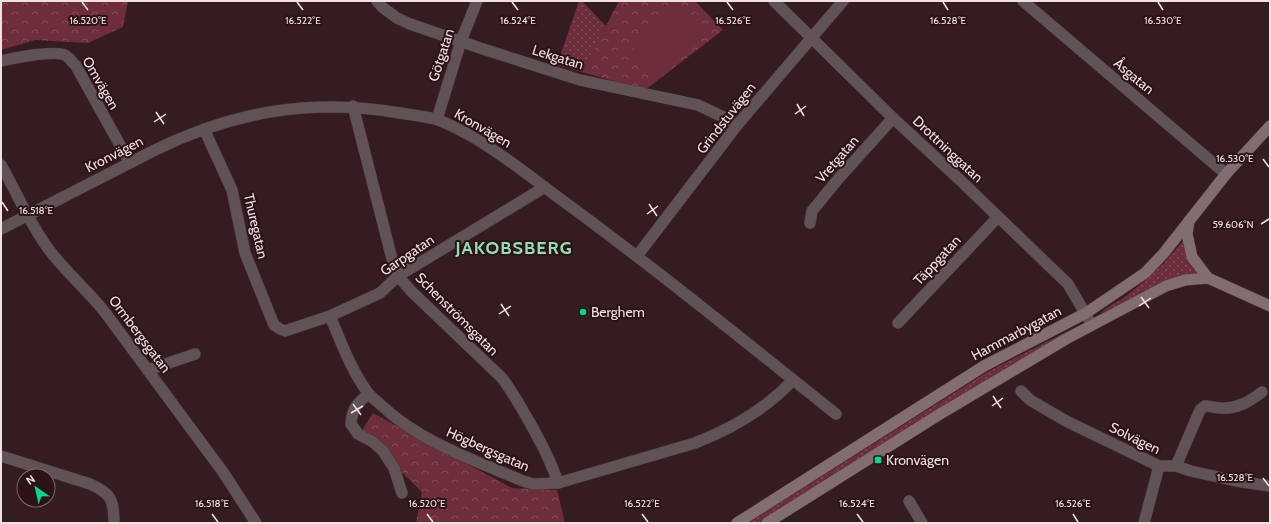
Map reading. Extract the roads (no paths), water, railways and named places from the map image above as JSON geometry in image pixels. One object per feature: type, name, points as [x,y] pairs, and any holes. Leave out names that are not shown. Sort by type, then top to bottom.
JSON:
[{"type":"main road","name":"Hammarbygatan","points":[[737,523],[984,366],[1086,313],[1145,273],[1164,253],[1226,174],[1270,126]]},
{"type":"main road","points":[[1189,221],[1187,234],[1192,257],[1208,278],[1270,306]]},
{"type":"main road","name":"Hammarbygatan","points":[[767,523],[940,414],[1066,339],[1166,286],[1185,280],[1208,278]]},
{"type":"street","name":"Lekgatan","points":[[377,1],[382,7],[397,18],[410,24],[580,80],[698,106],[738,124]]},
{"type":"street","name":"Götgatan","points":[[437,119],[461,41],[477,1]]},
{"type":"street","name":"Drottninggatan","points":[[774,1],[892,118],[961,181],[1068,284],[1092,325]]},
{"type":"street","name":"Grindstuvägen","points":[[637,256],[738,124],[844,1]]},
{"type":"street","name":"Åsgatan","points":[[1023,1],[1226,174]]},
{"type":"street","name":"Omvägen","points":[[1,61],[53,53],[66,56],[76,66],[130,163]]},
{"type":"street","name":"Kronvägen","points":[[1,229],[179,138],[246,117],[291,108],[353,106],[437,119],[459,129],[490,147],[522,169],[637,256],[836,414]]},
{"type":"street","name":"Schenströmsgatan","points":[[353,106],[387,240],[398,276],[502,378],[511,390],[546,452],[558,484]]},
{"type":"street","name":"Vretgatan","points":[[810,222],[812,211],[892,118]]},
{"type":"street","name":"Thuregatan","points":[[204,129],[232,190],[242,239],[249,264],[274,324],[280,329]]},
{"type":"street","name":"Ormbergsgatan","points":[[1,165],[36,230],[50,250],[65,269],[94,298],[223,472],[256,523]]},
{"type":"street","name":"Garpgatan","points":[[280,329],[285,331],[330,316],[380,293],[398,276],[545,187]]},
{"type":"street","name":"Täppgatan","points":[[898,323],[998,217]]},
{"type":"street","name":"Högbergsgatan","points":[[330,316],[354,369],[368,394],[388,412],[411,429],[445,447],[533,484],[558,484],[695,443],[735,425],[783,391],[793,380]]},
{"type":"street","points":[[148,370],[195,354]]},
{"type":"street","name":"Solvägen","points":[[1021,391],[1030,400],[1066,422],[1159,466],[1176,466],[1236,482],[1270,486]]},
{"type":"street","points":[[1176,466],[1197,415],[1205,406],[1220,408],[1236,407],[1247,403],[1262,392]]},
{"type":"street","points":[[368,394],[356,406],[351,414],[351,424],[358,434],[373,442],[383,451],[394,468],[402,493]]},
{"type":"street","points":[[1,456],[82,481],[101,489],[111,499],[114,507],[114,523]]},
{"type":"street","points":[[1144,523],[1159,466]]},
{"type":"street","points":[[909,501],[922,523]]},
{"type":"place","name":"Berghem","points":[[583,312]]},
{"type":"place","name":"Kronvägen","points":[[878,460]]},
{"type":"district","name":"JAKOBSBERG","points":[[514,248]]}]
